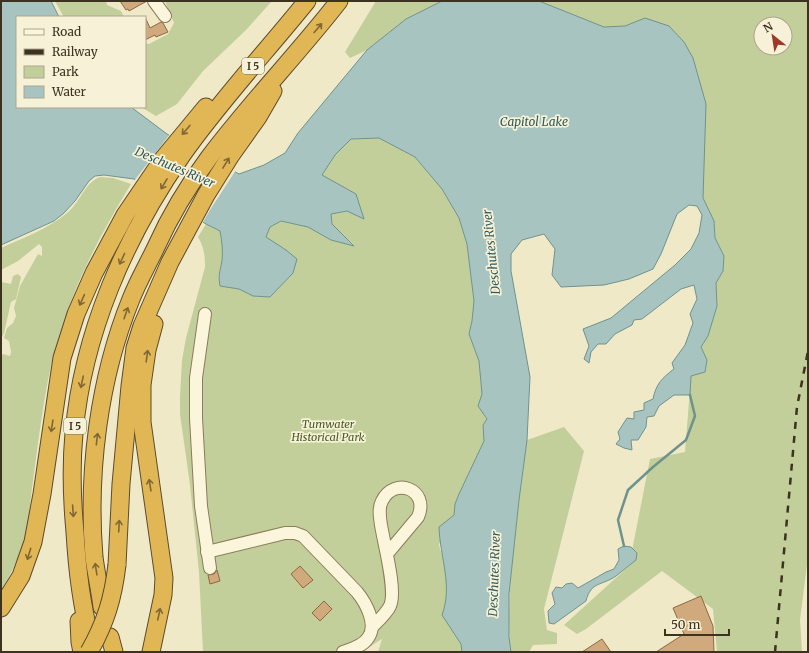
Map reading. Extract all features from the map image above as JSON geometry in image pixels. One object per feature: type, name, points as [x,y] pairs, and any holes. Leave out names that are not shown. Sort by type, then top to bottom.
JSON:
[{"type":"highway","points":[[1,608],[21,576],[33,542],[42,494],[62,358],[76,314],[94,273],[125,215],[167,153],[279,36],[307,1]]},
{"type":"highway","points":[[90,644],[101,630],[111,602],[117,564],[121,484],[130,386],[135,348],[142,326],[179,245],[231,155],[252,113],[296,54],[339,1]]},
{"type":"highway","name":"I 5","points":[[90,644],[82,605],[72,501],[74,434],[78,401],[85,368],[105,303],[117,271],[131,241],[164,182],[224,93]]},
{"type":"highway","name":"I 5","points":[[102,607],[94,557],[94,460],[99,417],[120,329],[131,299],[161,235],[191,183],[225,137],[252,113]]},
{"type":"highway","points":[[151,652],[163,595],[164,578],[143,437],[141,398],[150,336],[162,296],[180,252],[179,245]]},
{"type":"highway","points":[[78,573],[80,642],[82,652]]},
{"type":"street","points":[[154,1],[165,16]]},
{"type":"street","points":[[205,314],[196,378],[196,418],[201,506],[210,568]]},
{"type":"street","points":[[343,652],[356,647],[365,641],[370,635],[372,627],[389,608],[392,600],[387,554],[380,514],[381,503],[385,496],[392,490],[399,487],[408,489],[415,493],[419,498],[421,504],[420,511],[418,517],[387,554]]},
{"type":"street","points":[[207,552],[285,533],[299,534],[303,536],[361,597],[368,611],[372,627]]},
{"type":"green space","points":[[55,1],[106,1],[107,5],[121,11],[124,16],[63,16]]},
{"type":"green space","points":[[165,1],[272,1],[246,30],[203,71],[177,104],[156,116],[143,108],[146,108],[146,43],[149,44],[168,34],[174,23]]},
{"type":"green space","points":[[376,1],[442,1],[406,19],[367,50],[350,58],[345,52]]},
{"type":"green space","points":[[539,1],[808,1],[808,557],[800,620],[802,652],[717,652],[713,609],[662,571],[586,629],[577,634],[564,625],[629,566],[650,459],[685,452],[691,376],[707,360],[701,347],[708,336],[717,306],[716,283],[723,271],[724,256],[715,238],[714,221],[703,198],[703,165],[645,18],[625,26],[604,27]]},
{"type":"green space","name":"Tumwater Historical Park","points":[[379,138],[415,157],[442,189],[459,218],[467,244],[474,301],[469,334],[479,361],[482,394],[478,406],[487,420],[483,425],[484,441],[459,494],[455,504],[454,515],[446,523],[439,545],[446,570],[446,604],[442,615],[461,644],[462,652],[378,652],[382,639],[361,652],[203,652],[199,572],[190,485],[180,414],[182,360],[186,338],[205,267],[204,251],[198,237],[206,224],[220,231],[222,242],[222,261],[219,276],[220,286],[239,289],[253,296],[270,297],[293,273],[286,250],[266,237],[270,227],[281,221],[309,227],[331,240],[354,245],[332,224],[331,214],[347,211],[322,175],[335,155],[351,139]]},
{"type":"green space","points":[[100,177],[113,178],[131,184],[104,231],[80,278],[62,327],[48,380],[37,448],[27,530],[16,561],[1,591],[1,356],[3,354],[10,356],[11,352],[9,341],[4,338],[7,328],[13,323],[16,316],[14,308],[20,286],[38,254],[42,256],[42,247],[39,244],[18,261],[1,270],[1,248],[35,233],[60,219],[71,209],[86,188]]},
{"type":"green space","points":[[18,274],[21,277],[16,299],[11,302],[4,333],[1,339],[1,282],[11,284],[13,276]]},
{"type":"green space","points":[[564,427],[584,451],[544,609],[547,630],[557,633],[557,644],[533,645],[529,652],[511,652],[509,602],[516,524],[527,440]]},
{"type":"water","name":"Capitol Lake","points":[[1,1],[51,1],[58,16],[16,16],[16,108],[132,108],[167,134],[239,174],[264,165],[285,153],[298,133],[367,50],[406,19],[442,1],[539,1],[604,27],[625,26],[645,18],[669,26],[684,42],[693,58],[706,104],[703,198],[714,221],[715,238],[724,256],[723,271],[716,283],[717,306],[708,336],[701,347],[707,360],[705,372],[691,376],[690,395],[674,395],[659,406],[654,416],[647,417],[646,427],[638,440],[631,440],[632,450],[616,444],[620,439],[618,432],[627,418],[634,419],[634,412],[644,410],[644,403],[653,399],[660,382],[674,369],[672,363],[685,345],[693,323],[690,314],[697,299],[694,285],[681,289],[642,319],[634,320],[632,325],[615,334],[606,344],[598,344],[591,352],[589,363],[584,359],[589,346],[583,329],[611,318],[675,265],[691,249],[699,233],[702,215],[697,206],[689,205],[677,214],[661,254],[653,269],[629,279],[604,285],[561,287],[552,275],[555,249],[544,234],[522,240],[511,254],[511,271],[530,377],[527,440],[509,594],[509,637],[511,652],[462,652],[461,644],[442,615],[445,604],[446,582],[439,527],[454,515],[455,504],[459,494],[484,441],[483,425],[487,419],[478,406],[482,394],[479,361],[469,334],[474,301],[467,244],[459,218],[442,189],[415,157],[379,138],[351,139],[335,155],[322,175],[356,194],[364,219],[347,211],[331,214],[332,224],[354,246],[331,240],[308,227],[281,221],[270,227],[266,237],[297,259],[293,273],[270,297],[253,296],[239,289],[220,286],[219,276],[222,261],[222,242],[220,231],[206,224],[134,179],[104,175],[95,176],[89,181],[75,201],[54,221],[1,245]]},
{"type":"water","points":[[624,546],[631,547],[637,553],[636,560],[616,576],[594,587],[588,595],[586,601],[554,624],[549,623],[548,611],[555,604],[552,593],[556,587],[562,588],[566,584],[572,583],[578,588],[614,569],[619,560],[618,549]]},
{"type":"pier","points":[[170,134],[236,170],[202,224],[134,181]]},
{"type":"building","points":[[120,1],[147,1],[129,11],[128,9],[126,10]]},
{"type":"building","points":[[146,19],[150,28],[161,22],[168,32],[156,37],[155,35],[146,40]]},
{"type":"building","points":[[300,566],[313,580],[303,588],[291,574]]},
{"type":"building","points":[[217,570],[220,581],[210,584],[208,575],[214,574]]},
{"type":"building","points":[[701,596],[713,626],[714,652],[656,652],[684,634],[673,608]]},
{"type":"building","points":[[324,601],[332,609],[320,621],[312,613]]},
{"type":"building","points":[[602,639],[611,652],[582,652]]},
{"type":"waterway","points":[[624,546],[618,520],[628,490],[686,440],[695,416],[690,395]]},
{"type":"railway","points":[[775,652],[797,407],[808,351]]},
{"type":"water label","name":"Deschutes River","points":[[175,167]]},
{"type":"water label","name":"Deschutes River","points":[[491,252]]},
{"type":"water label","name":"Deschutes River","points":[[494,574]]}]
